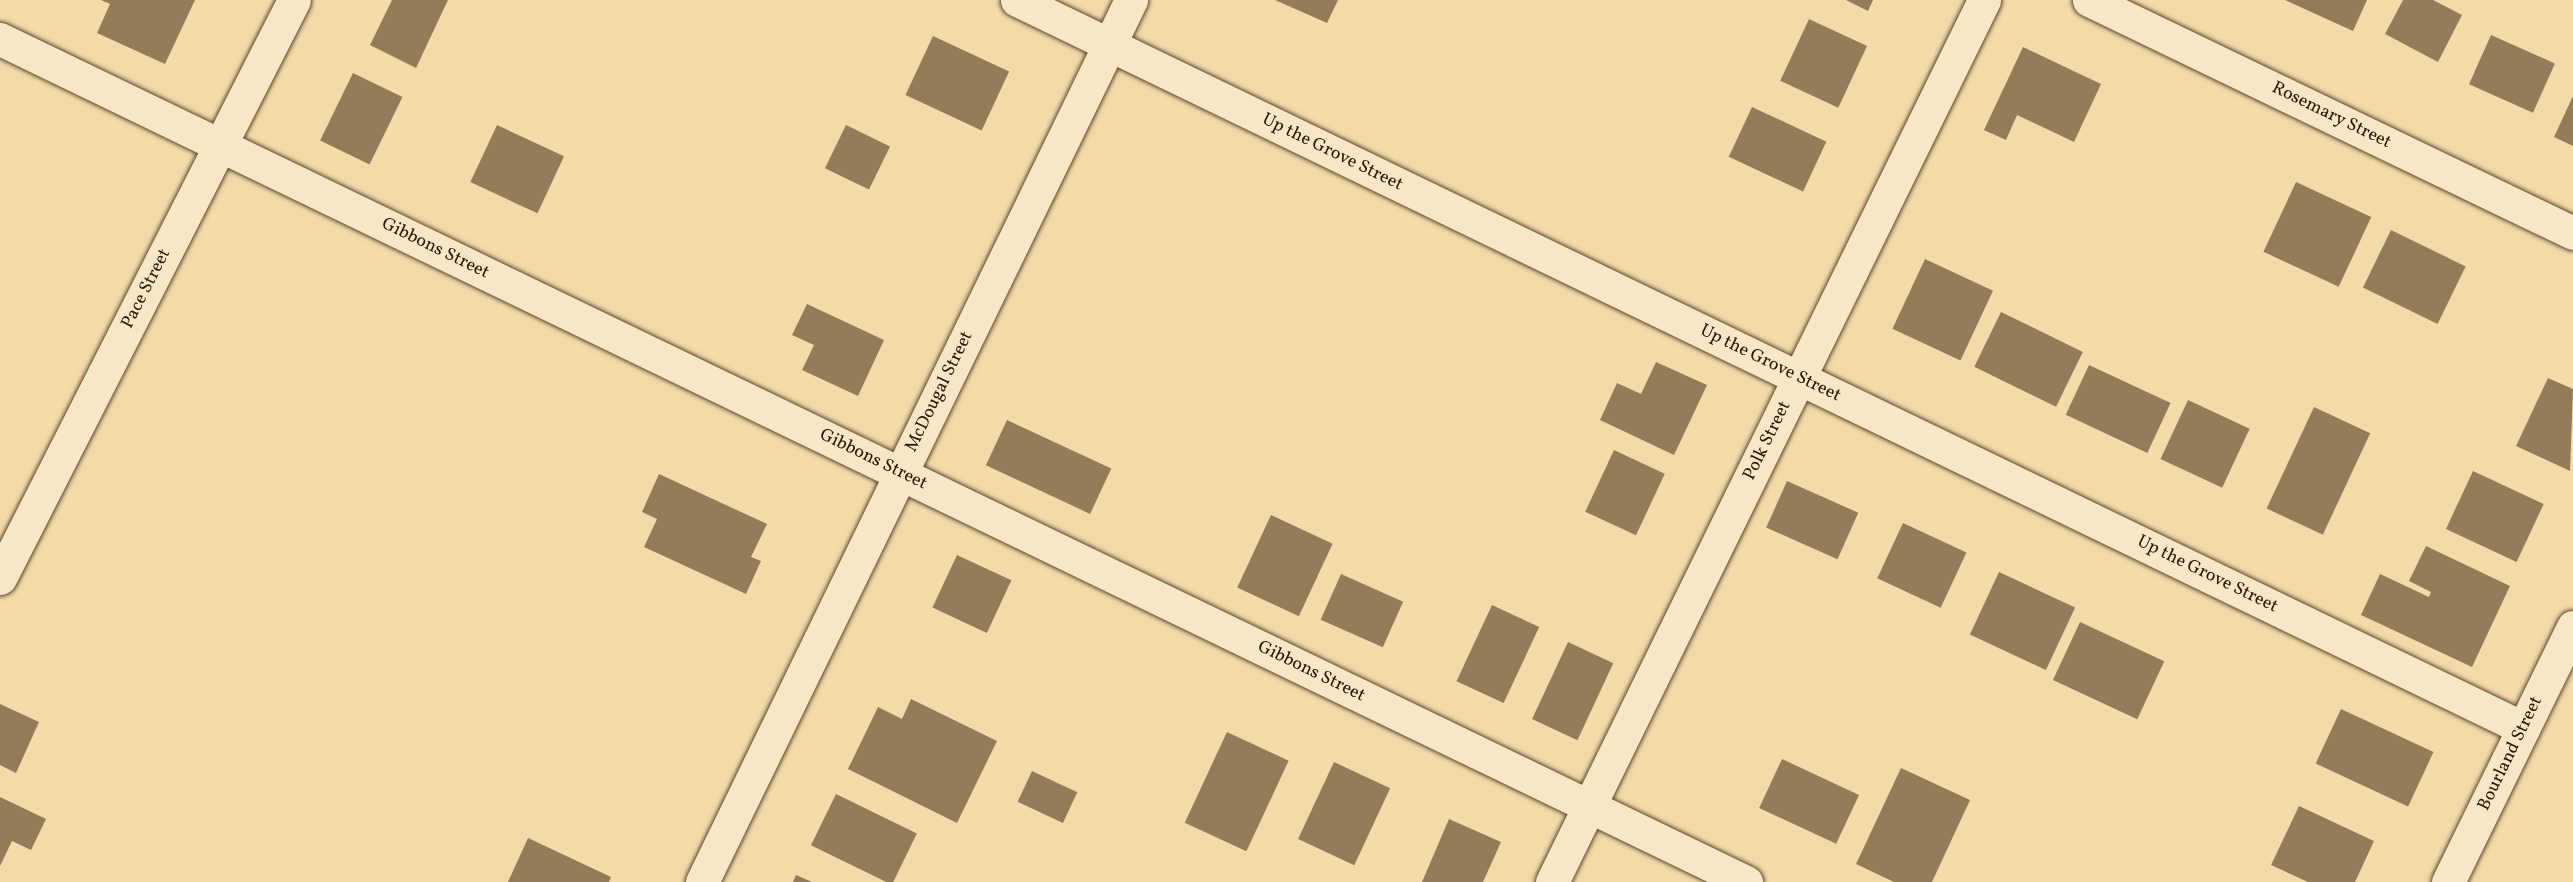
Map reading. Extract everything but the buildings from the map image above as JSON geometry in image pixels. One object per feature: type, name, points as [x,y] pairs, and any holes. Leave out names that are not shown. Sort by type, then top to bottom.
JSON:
[{"type":"street","name":"Pace Street","points":[[0,578],[294,0]]},
{"type":"street","name":"Up the Grove Street","points":[[1017,0],[2523,728]]},
{"type":"street","name":"McDougal Street","points":[[702,882],[1131,0]]},
{"type":"street","name":"Polk Street","points":[[1552,882],[1984,0]]},
{"type":"street","name":"Rosemary Street","points":[[2089,0],[2573,233]]},
{"type":"street","name":"Gibbons Street","points":[[0,39],[1746,882]]},
{"type":"street","name":"Bourland Street","points":[[2448,882],[2573,627]]}]
